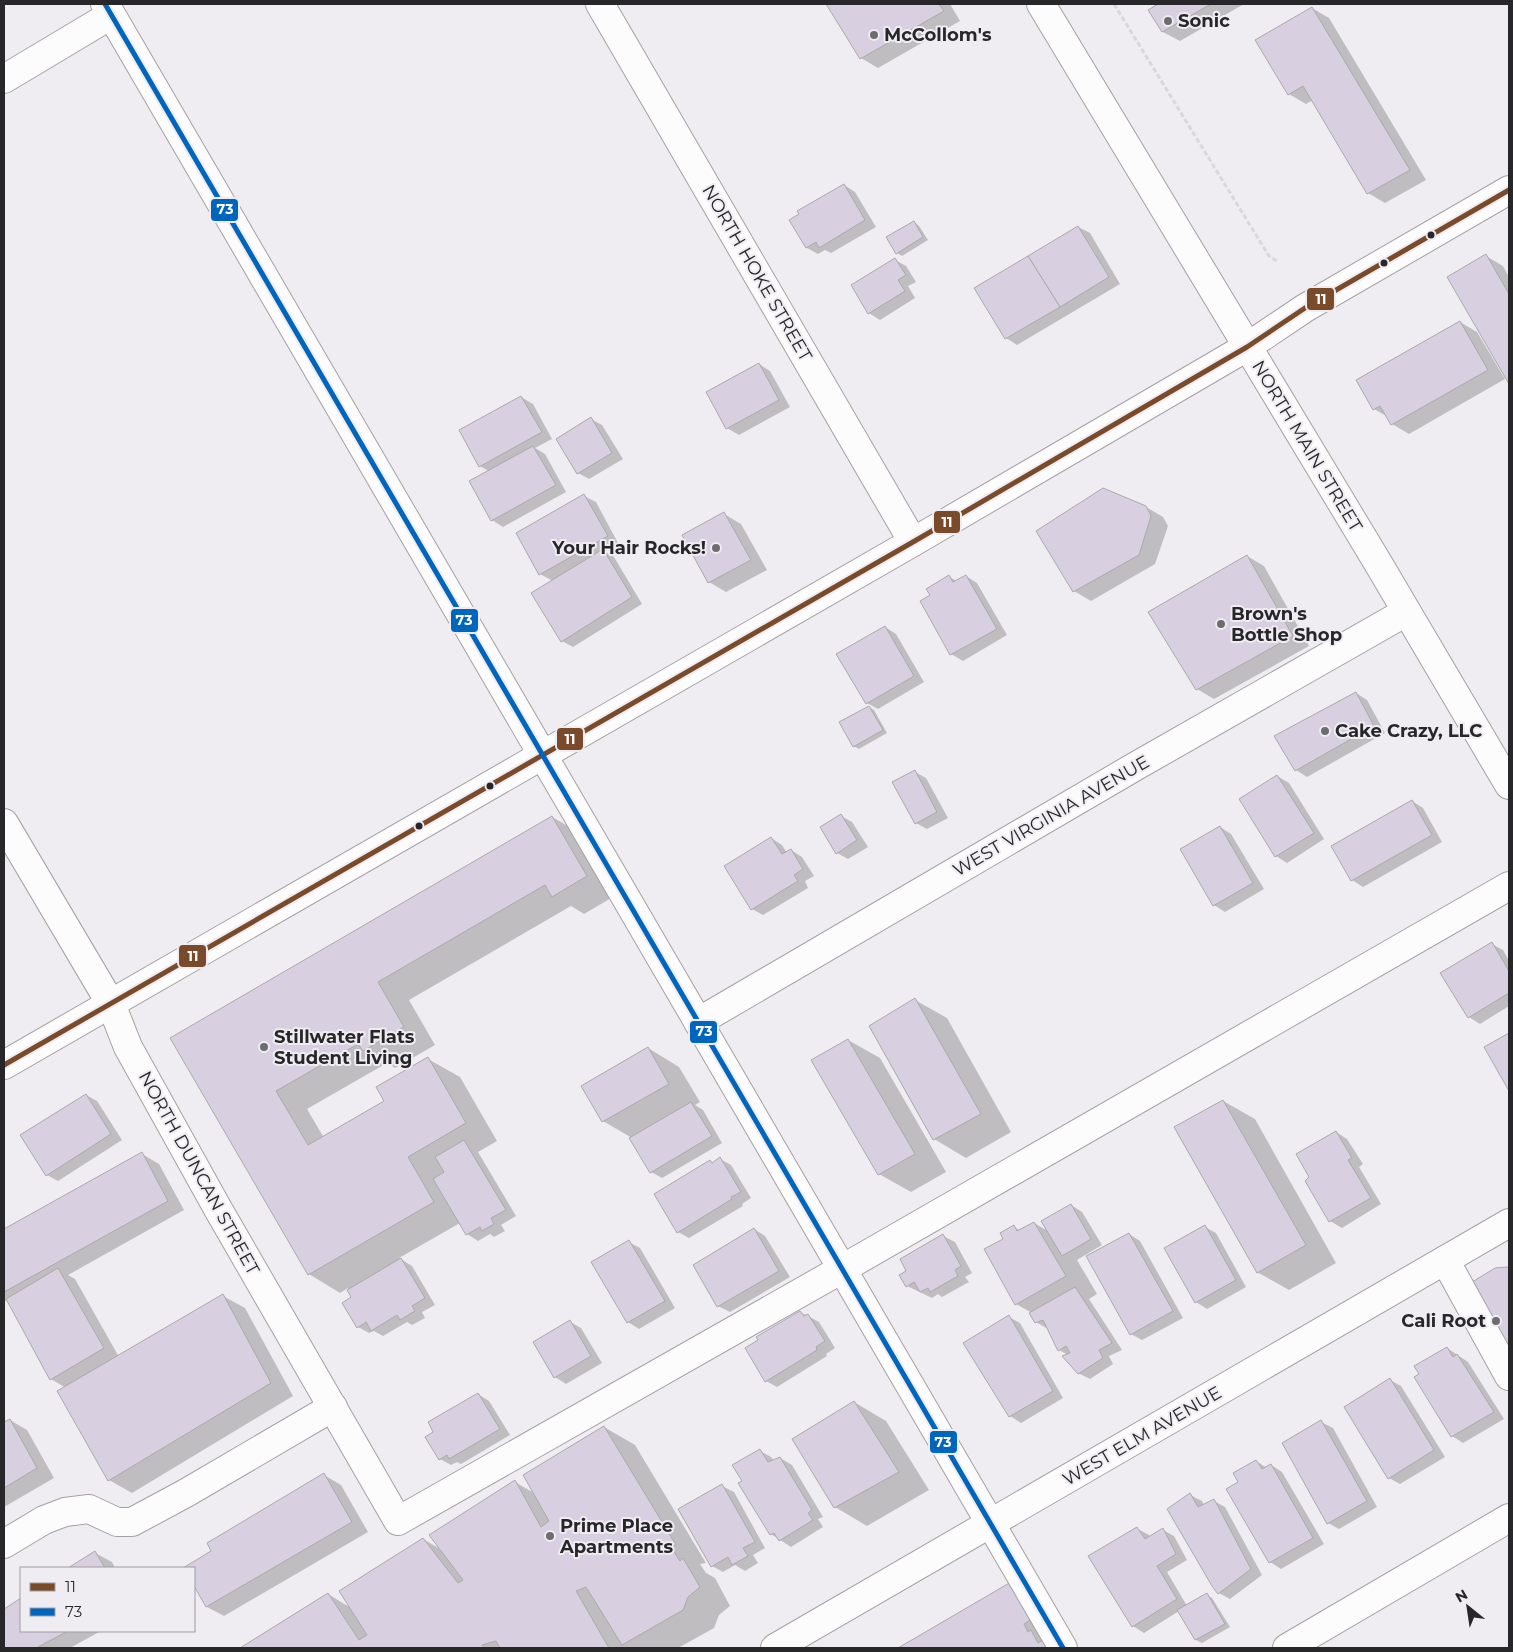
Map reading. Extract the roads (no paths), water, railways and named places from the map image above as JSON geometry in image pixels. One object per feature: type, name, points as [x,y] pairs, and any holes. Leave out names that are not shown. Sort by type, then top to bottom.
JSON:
[{"type":"street","name":"NORTH HOKE STREET","points":[[600,4],[913,542]]},
{"type":"street","name":"NORTH MAIN STREET","points":[[1042,4],[1509,785]]},
{"type":"street","points":[[4,79],[108,9],[1063,1648]]},
{"type":"street","points":[[4,1065],[913,542],[1247,347],[1305,308],[1509,190]]},
{"type":"street","name":"WEST VIRGINIA AVENUE","points":[[698,1022],[1145,761],[1406,612]]},
{"type":"street","name":"NORTH DUNCAN STREET","points":[[4,822],[111,1004],[128,1047],[218,1209],[398,1521],[842,1269]]},
{"type":"street","points":[[842,1269],[1509,886]]},
{"type":"street","name":"WEST ELM AVENUE","points":[[775,1648],[1509,1223]]},
{"type":"street","points":[[1445,1260],[1509,1376]]},
{"type":"street","points":[[4,1544],[44,1520],[65,1512],[89,1509],[117,1522],[132,1522],[186,1493],[332,1407]]},
{"type":"street","points":[[1287,1648],[1509,1518]]},
{"type":"place","name":"Sonic","points":[[1168,21]]},
{"type":"place","name":"McCollom's","points":[[874,35]]},
{"type":"place","name":"Your Hair Rocks!","points":[[716,548]]},
{"type":"place","name":"Brown's Bottle Shop","points":[[1221,624]]},
{"type":"place","name":"Cake Crazy, LLC","points":[[1325,731]]},
{"type":"place","name":"Stillwater Flats Student Living","points":[[264,1047]]},
{"type":"place","name":"Cali Root","points":[[1496,1321]]},
{"type":"place","name":"Prime Place Apartments","points":[[550,1536]]}]
